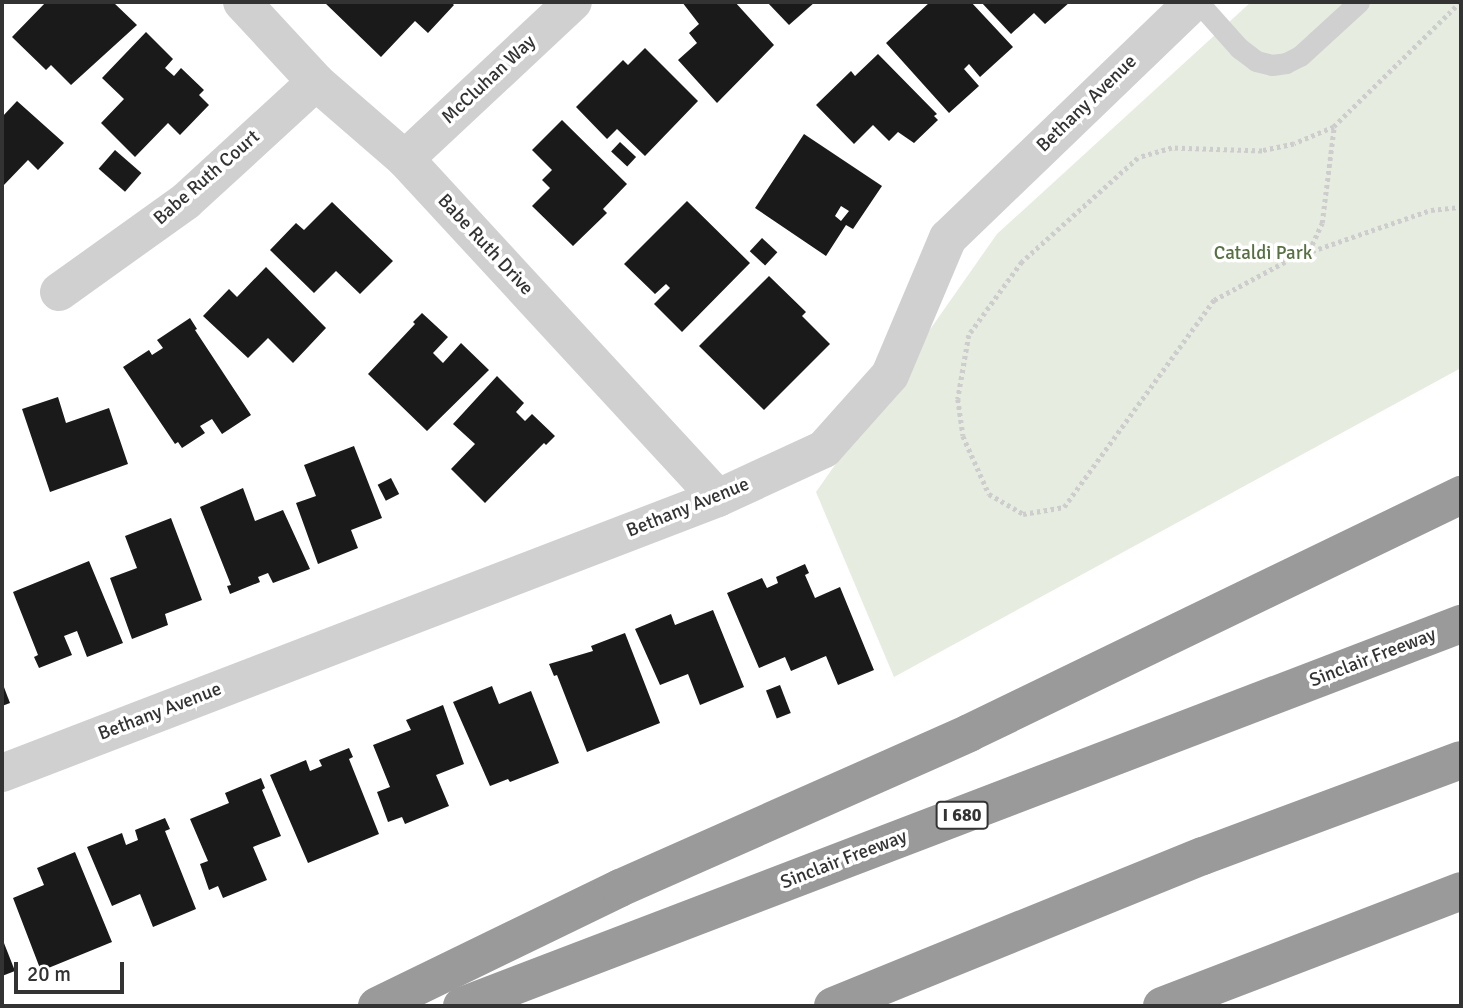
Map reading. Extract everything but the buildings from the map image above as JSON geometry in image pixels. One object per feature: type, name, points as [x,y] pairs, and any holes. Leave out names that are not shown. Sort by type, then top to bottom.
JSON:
[{"type":"highway","points":[[377,1006],[620,888],[969,733],[1461,495]]},
{"type":"highway","name":"Sinclair Freeway","points":[[462,1006],[1461,624]]},
{"type":"highway","points":[[833,1006],[1203,856],[1461,760]]},
{"type":"highway","points":[[1162,1006],[1443,904],[1461,891]]},
{"type":"street","name":"Babe Ruth Drive","points":[[242,2],[316,82],[405,159],[718,498]]},
{"type":"street","name":"McCluhan Way","points":[[405,159],[573,2]]},
{"type":"street","name":"Bethany Avenue","points":[[2,773],[718,498],[824,449],[890,375],[948,238],[1195,2]]},
{"type":"street","name":"Babe Ruth Court","points":[[60,292],[186,201],[316,82]]},
{"type":"lane","points":[[1195,2],[1239,48],[1256,61],[1272,65],[1286,63],[1300,56],[1359,2]]},
{"type":"path","points":[[1461,2],[1334,127],[1294,144],[1262,151],[1172,148],[1139,158],[1021,262],[969,335],[958,399],[963,436],[989,495],[1023,514],[1064,507],[1214,300],[1309,252],[1431,210],[1461,207]]},
{"type":"path","points":[[1309,252],[1322,223],[1334,127]]},
{"type":"green space","name":"Cataldi Park","points":[[1251,2],[1461,2],[1461,368],[894,677],[816,492],[997,234]]}]
